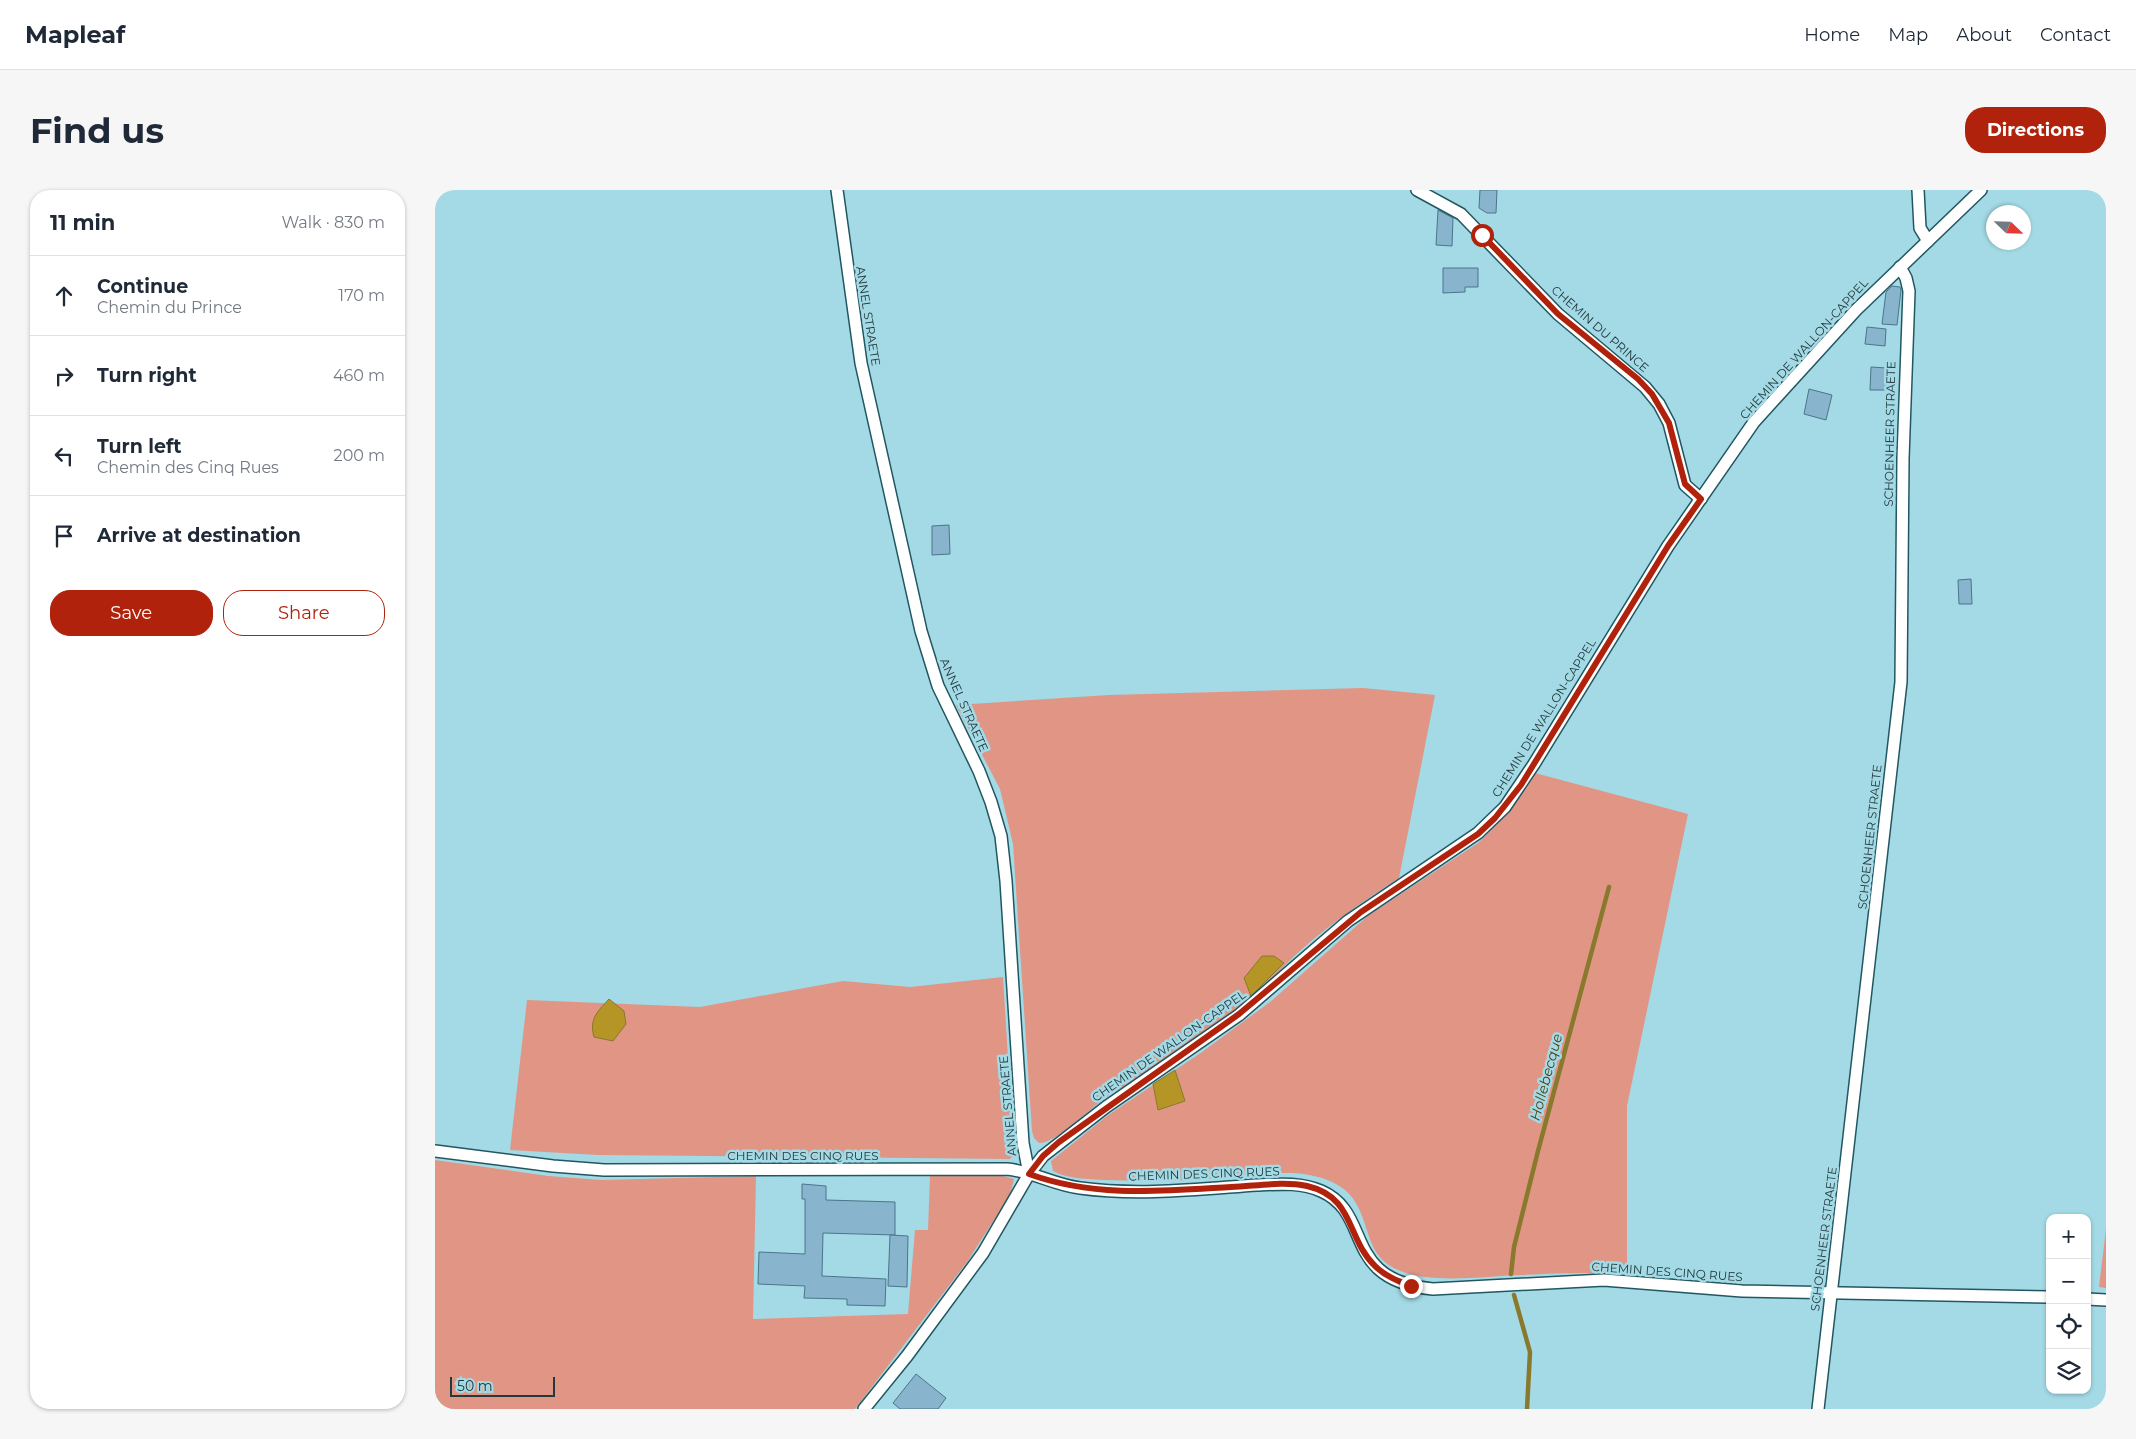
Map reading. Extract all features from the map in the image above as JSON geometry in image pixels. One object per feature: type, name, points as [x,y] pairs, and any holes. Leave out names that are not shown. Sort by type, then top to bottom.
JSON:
[{"type":"street","name":"ANNEL STRAETE","points":[[837,190],[861,363],[919,624],[938,686],[979,771],[1001,836],[1006,881],[1023,1143],[1029,1174]]},
{"type":"street","name":"CHEMIN DU PRINCE","points":[[1417,190],[1454,209],[1468,220],[1558,314],[1645,387],[1659,404],[1669,423],[1685,484],[1701,499]]},
{"type":"street","points":[[1918,190],[1920,228],[1928,241]]},
{"type":"street","name":"CHEMIN DE WALLON-CAPPEL","points":[[863,1409],[902,1362],[983,1253],[1029,1174],[1043,1156],[1059,1142],[1239,1014],[1348,921],[1455,851],[1495,818],[1521,785],[1668,546],[1735,448],[1765,409],[1856,310],[1981,190]]},
{"type":"street","name":"SCHOENHEER STRAETE","points":[[1818,1409],[1902,676],[1903,458],[1909,291],[1906,278],[1900,267]]},
{"type":"street","name":"CHEMIN DES CINQ RUES","points":[[435,1151],[553,1166],[604,1170],[999,1169],[1015,1170],[1066,1186],[1107,1191],[1157,1191],[1286,1184],[1314,1188],[1328,1194],[1340,1204],[1362,1249],[1373,1265],[1388,1276],[1421,1288],[1457,1289],[1604,1280],[1721,1290],[2046,1297]]},
{"type":"street","points":[[2091,1299],[2106,1300]]},
{"type":"shaded area","points":[[1363,688],[1435,695],[1399,878],[1324,930],[1229,1017],[1101,1101],[1062,1133],[1046,1142],[1039,1143],[1034,1138],[1032,1131],[1013,844],[1000,789],[956,705],[1109,695]]},
{"type":"shaded area","points":[[1535,773],[1688,814],[1627,1106],[1627,1274],[1560,1273],[1441,1278],[1409,1274],[1387,1264],[1380,1257],[1371,1242],[1358,1207],[1345,1190],[1327,1180],[1296,1173],[1251,1174],[1192,1180],[1127,1181],[1078,1178],[1065,1176],[1053,1171],[1051,1161],[1107,1116],[1202,1052],[1270,1002],[1369,915],[1478,843],[1516,801]]},
{"type":"shaded area","points":[[1262,956],[1274,956],[1284,963],[1251,996],[1244,978]]},
{"type":"shaded area","points":[[1003,977],[1014,1155],[1010,1159],[598,1155],[510,1150],[527,1000],[700,1007],[843,981],[910,987]]},
{"type":"shaded area","points":[[609,999],[624,1011],[626,1024],[613,1041],[594,1037],[593,1031],[595,1016]]},
{"type":"shaded area","points":[[1175,1070],[1185,1101],[1158,1110],[1153,1084]]},
{"type":"shaded area","points":[[435,1160],[548,1176],[602,1180],[756,1176],[753,1319],[908,1314],[915,1230],[928,1230],[930,1175],[999,1175],[1014,1179],[1010,1195],[967,1262],[855,1409],[435,1409]]},
{"type":"shaded area","points":[[2106,1229],[2106,1288],[2099,1287]]},
{"type":"building","points":[[1480,190],[1497,190],[1496,213],[1487,213],[1479,208]]},
{"type":"building","points":[[1438,210],[1453,218],[1452,246],[1436,245]]},
{"type":"building","points":[[1443,268],[1478,268],[1478,287],[1465,287],[1465,292],[1443,293]]},
{"type":"building","points":[[1892,286],[1900,287],[1901,290],[1897,325],[1882,324],[1886,292]]},
{"type":"building","points":[[1867,327],[1886,329],[1885,346],[1865,344]]},
{"type":"building","points":[[1871,367],[1887,368],[1886,390],[1870,390]]},
{"type":"building","points":[[1809,389],[1832,395],[1826,420],[1804,414]]},
{"type":"building","points":[[949,525],[950,554],[932,555],[932,526]]},
{"type":"building","points":[[1971,579],[1972,604],[1959,604],[1958,580]]},
{"type":"building","points":[[802,1184],[826,1186],[826,1200],[895,1202],[895,1235],[823,1233],[822,1276],[886,1279],[885,1306],[847,1305],[847,1299],[804,1298],[805,1286],[758,1284],[759,1252],[805,1254],[805,1199],[802,1199]]},
{"type":"building","points":[[890,1235],[908,1236],[907,1287],[888,1286]]},
{"type":"building","points":[[916,1374],[946,1398],[938,1409],[900,1409],[893,1403]]},
{"type":"waterway","name":"Hollebecque","points":[[1511,1274],[1514,1247],[1538,1151],[1609,887]]},
{"type":"waterway","name":"Hollebecque","points":[[1514,1295],[1530,1352],[1527,1409]]},
{"type":"route","points":[[1411,1286],[1397,1281],[1373,1265],[1362,1249],[1350,1220],[1340,1204],[1321,1190],[1286,1184],[1157,1191],[1107,1191],[1066,1186],[1029,1174],[1043,1156],[1059,1142],[1117,1098],[1239,1014],[1337,929],[1455,851],[1478,834],[1495,818],[1521,785],[1668,546],[1701,499],[1685,484],[1681,462],[1669,423],[1652,394],[1638,379],[1558,314],[1482,235]]}]
